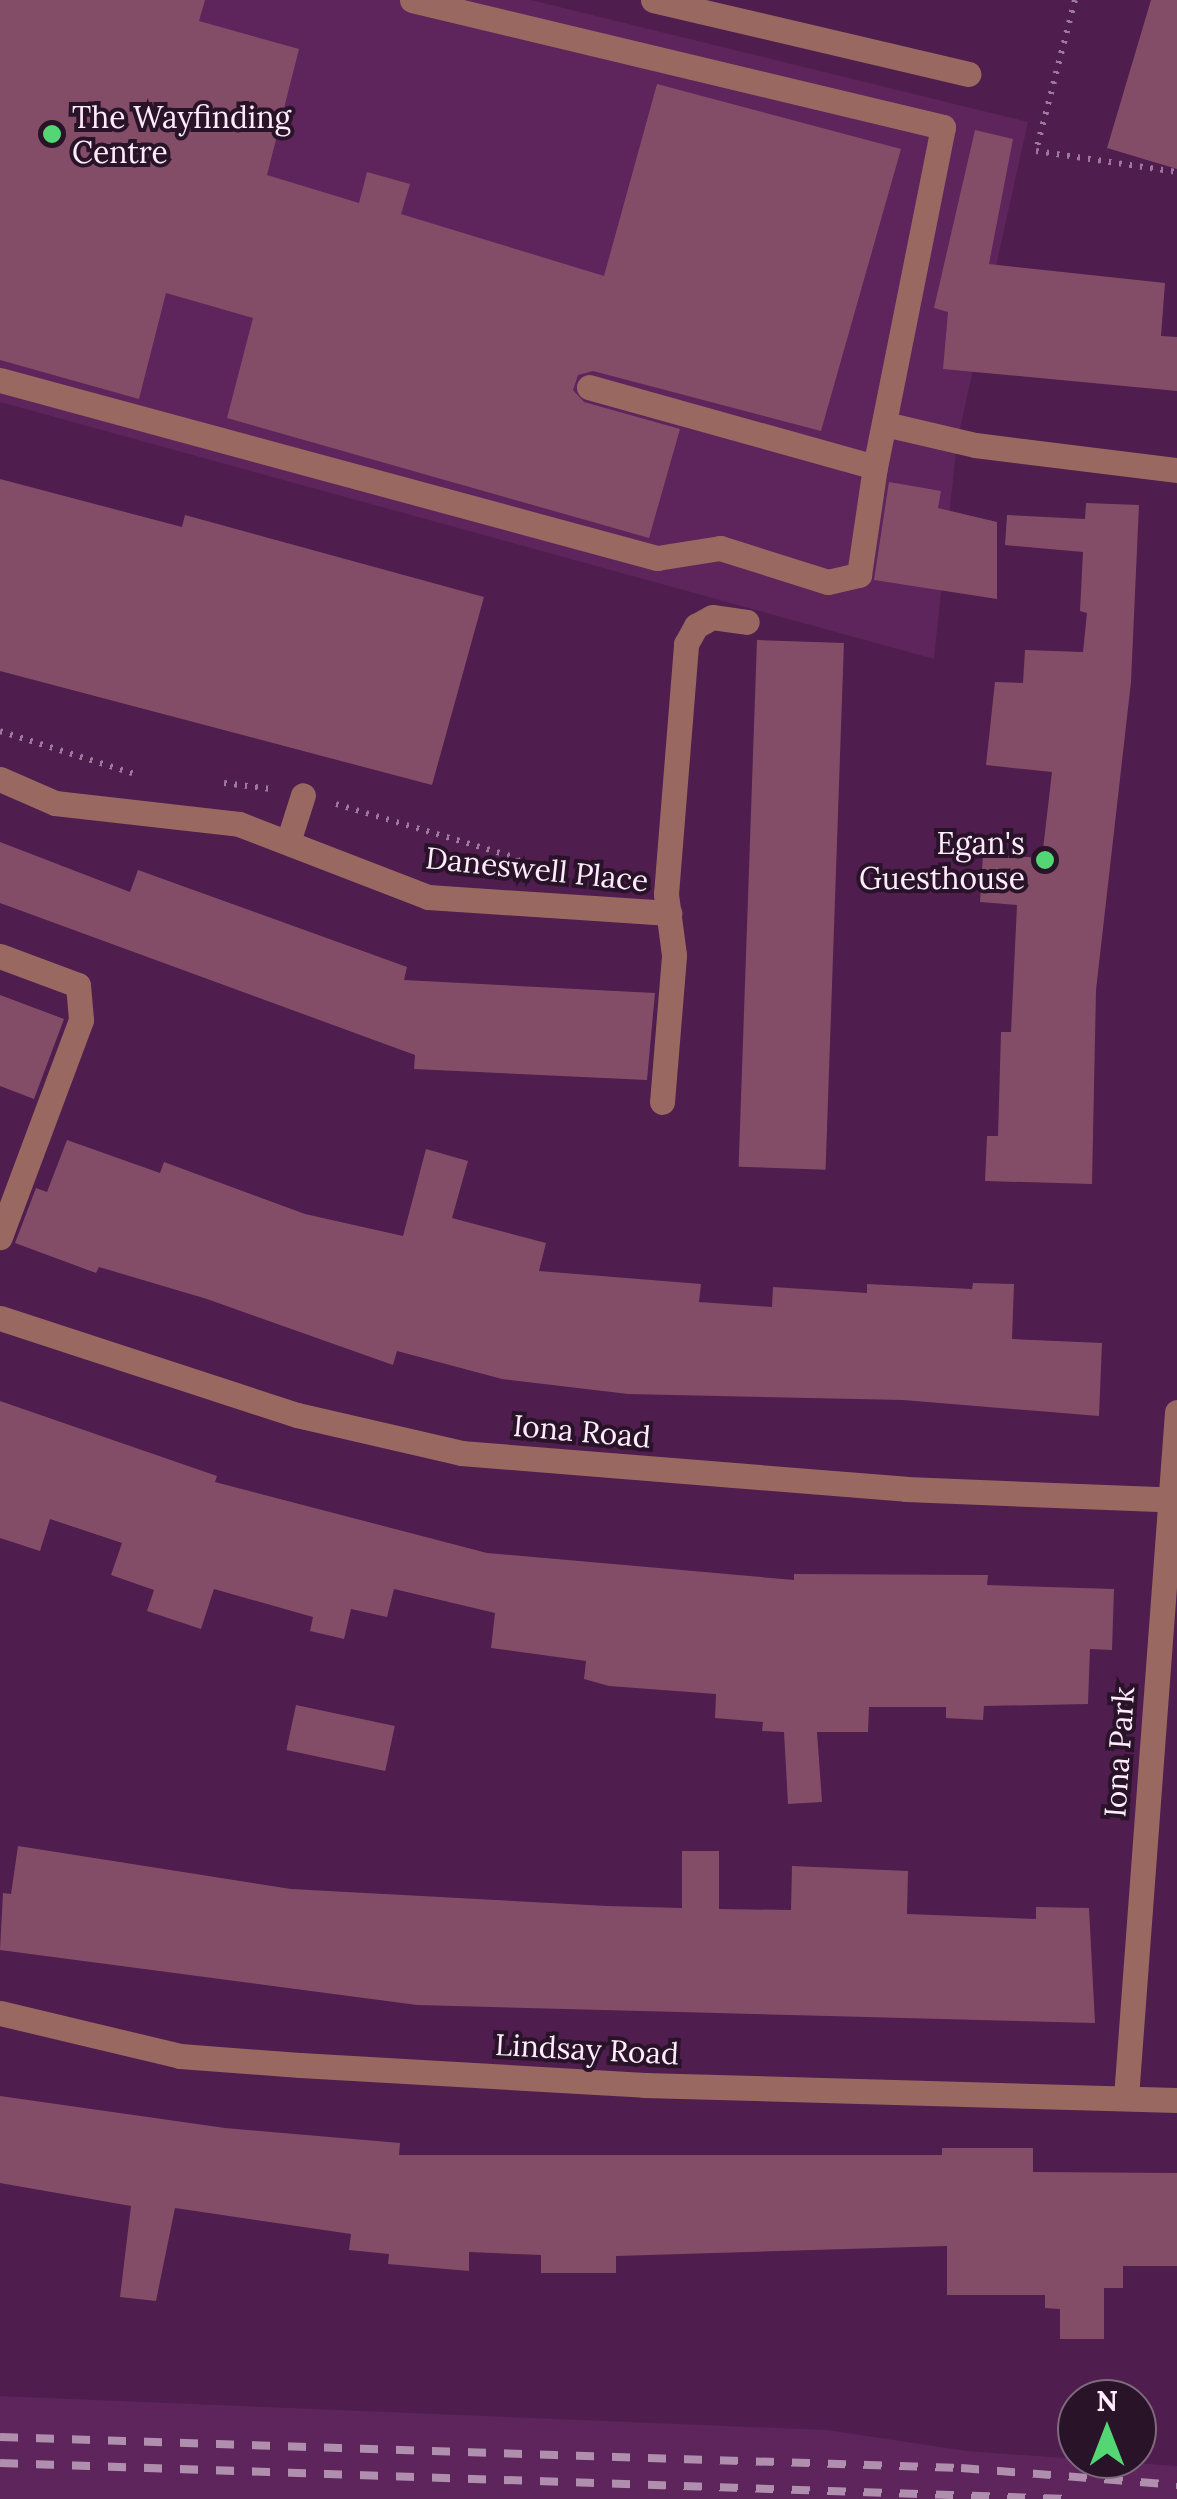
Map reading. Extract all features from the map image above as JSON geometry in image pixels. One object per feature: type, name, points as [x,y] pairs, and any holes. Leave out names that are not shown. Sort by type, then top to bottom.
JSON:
[{"type":"street","points":[[0,380],[657,558],[720,548],[828,582],[859,575],[876,467],[943,127],[412,0]]},
{"type":"street","points":[[653,0],[968,74]]},
{"type":"street","points":[[589,387],[876,467]]},
{"type":"street","points":[[885,424],[957,442],[1177,470]]},
{"type":"street","name":"Daneswell Place","points":[[662,1102],[674,955],[669,914],[686,644],[696,626],[712,618],[747,622]]},
{"type":"street","name":"Daneswell Place","points":[[0,779],[54,803],[239,824],[428,897],[669,914]]},
{"type":"street","points":[[288,842],[303,795]]},
{"type":"street","points":[[0,956],[78,985],[81,1020],[0,1237]]},
{"type":"street","name":"Iona Road","points":[[0,1318],[297,1415],[460,1453],[906,1489],[1174,1500]]},
{"type":"street","name":"Iona Park","points":[[1126,2098],[1174,1500],[1177,1412]]},
{"type":"street","name":"Lindsay Road","points":[[0,2013],[180,2056],[644,2085],[1177,2100]]},
{"type":"path","points":[[1075,0],[1036,151],[1177,172]]},
{"type":"shaded area","points":[[0,0],[531,0],[1028,122],[957,442],[934,659],[0,402]]},
{"type":"shaded area","points":[[0,2396],[827,2430],[967,2451],[1057,2457],[1057,2479],[1157,2479],[1157,2465],[1177,2466],[1177,2499],[0,2499]]},
{"type":"building","points":[[0,0],[205,0],[199,21],[299,49],[267,175],[359,203],[367,172],[410,184],[401,214],[604,276],[657,84],[901,149],[821,431],[593,371],[578,375],[573,390],[584,402],[680,429],[649,538],[227,418],[253,318],[166,293],[139,399],[0,360]]},
{"type":"building","points":[[1151,0],[1177,0],[1177,169],[1107,148]]},
{"type":"building","points":[[975,130],[1013,139],[989,264],[1165,283],[1161,336],[1177,337],[1177,391],[943,369],[948,312],[934,308]]},
{"type":"building","points":[[0,479],[182,527],[185,515],[484,597],[432,785],[0,671]]},
{"type":"building","points":[[889,482],[941,491],[938,508],[997,522],[997,599],[874,580]]},
{"type":"building","points":[[1086,503],[1139,505],[1131,682],[1096,990],[1092,1184],[985,1181],[987,1136],[998,1136],[1001,1032],[1011,1032],[1017,905],[980,902],[983,854],[1042,858],[1052,772],[986,765],[995,682],[1023,683],[1025,650],[1083,652],[1087,613],[1080,611],[1083,552],[1005,545],[1007,515],[1085,519]]},
{"type":"building","points":[[757,640],[844,643],[826,1170],[739,1167]]},
{"type":"building","points":[[0,842],[130,892],[138,870],[407,967],[404,980],[655,993],[647,1080],[414,1069],[415,1055],[0,903]]},
{"type":"building","points":[[0,995],[64,1019],[34,1099],[0,1086]]},
{"type":"building","points":[[67,1140],[160,1173],[164,1162],[305,1214],[403,1236],[426,1149],[468,1161],[452,1218],[546,1243],[539,1271],[701,1284],[699,1302],[772,1307],[773,1287],[867,1293],[867,1284],[972,1289],[973,1283],[1014,1284],[1012,1339],[1102,1343],[1099,1416],[903,1400],[628,1394],[502,1379],[397,1351],[393,1365],[207,1299],[99,1267],[96,1273],[15,1243],[36,1188],[47,1192]]},
{"type":"building","points":[[0,1401],[217,1476],[215,1482],[487,1553],[794,1580],[794,1574],[988,1575],[987,1585],[1114,1589],[1112,1650],[1090,1649],[1088,1704],[984,1706],[983,1720],[946,1718],[946,1707],[869,1707],[868,1732],[817,1732],[822,1802],[788,1804],[784,1732],[762,1731],[763,1722],[715,1718],[716,1694],[609,1686],[584,1679],[586,1661],[491,1648],[495,1613],[394,1589],[387,1617],[351,1609],[344,1639],[310,1631],[313,1617],[214,1589],[201,1629],[147,1611],[154,1590],[111,1575],[122,1543],[50,1519],[40,1551],[0,1538]]},
{"type":"building","points":[[296,1705],[395,1726],[385,1771],[286,1750]]},
{"type":"building","points":[[18,1846],[291,1889],[607,1906],[682,1908],[682,1851],[719,1851],[719,1909],[791,1910],[792,1866],[908,1871],[907,1914],[1036,1919],[1036,1907],[1089,1908],[1095,2023],[417,2005],[0,1950],[3,1893],[11,1894]]},
{"type":"building","points":[[0,2096],[225,2128],[400,2143],[399,2155],[942,2155],[942,2148],[1033,2148],[1033,2172],[1177,2173],[1177,2266],[1123,2266],[1123,2288],[1104,2288],[1104,2339],[1060,2339],[1060,2309],[1045,2308],[1045,2295],[947,2295],[947,2246],[616,2256],[616,2273],[541,2273],[541,2255],[469,2252],[469,2271],[388,2264],[389,2254],[349,2250],[351,2234],[175,2208],[156,2301],[120,2297],[131,2206],[0,2183]]},
{"type":"railway","points":[[0,2437],[961,2468],[1177,2485]]},
{"type":"railway","points":[[0,2463],[1068,2499]]},
{"type":"place","name":"The Wayfinding Centre","points":[[52,134]]},
{"type":"place","name":"Egan's Guesthouse","points":[[1045,860]]}]
